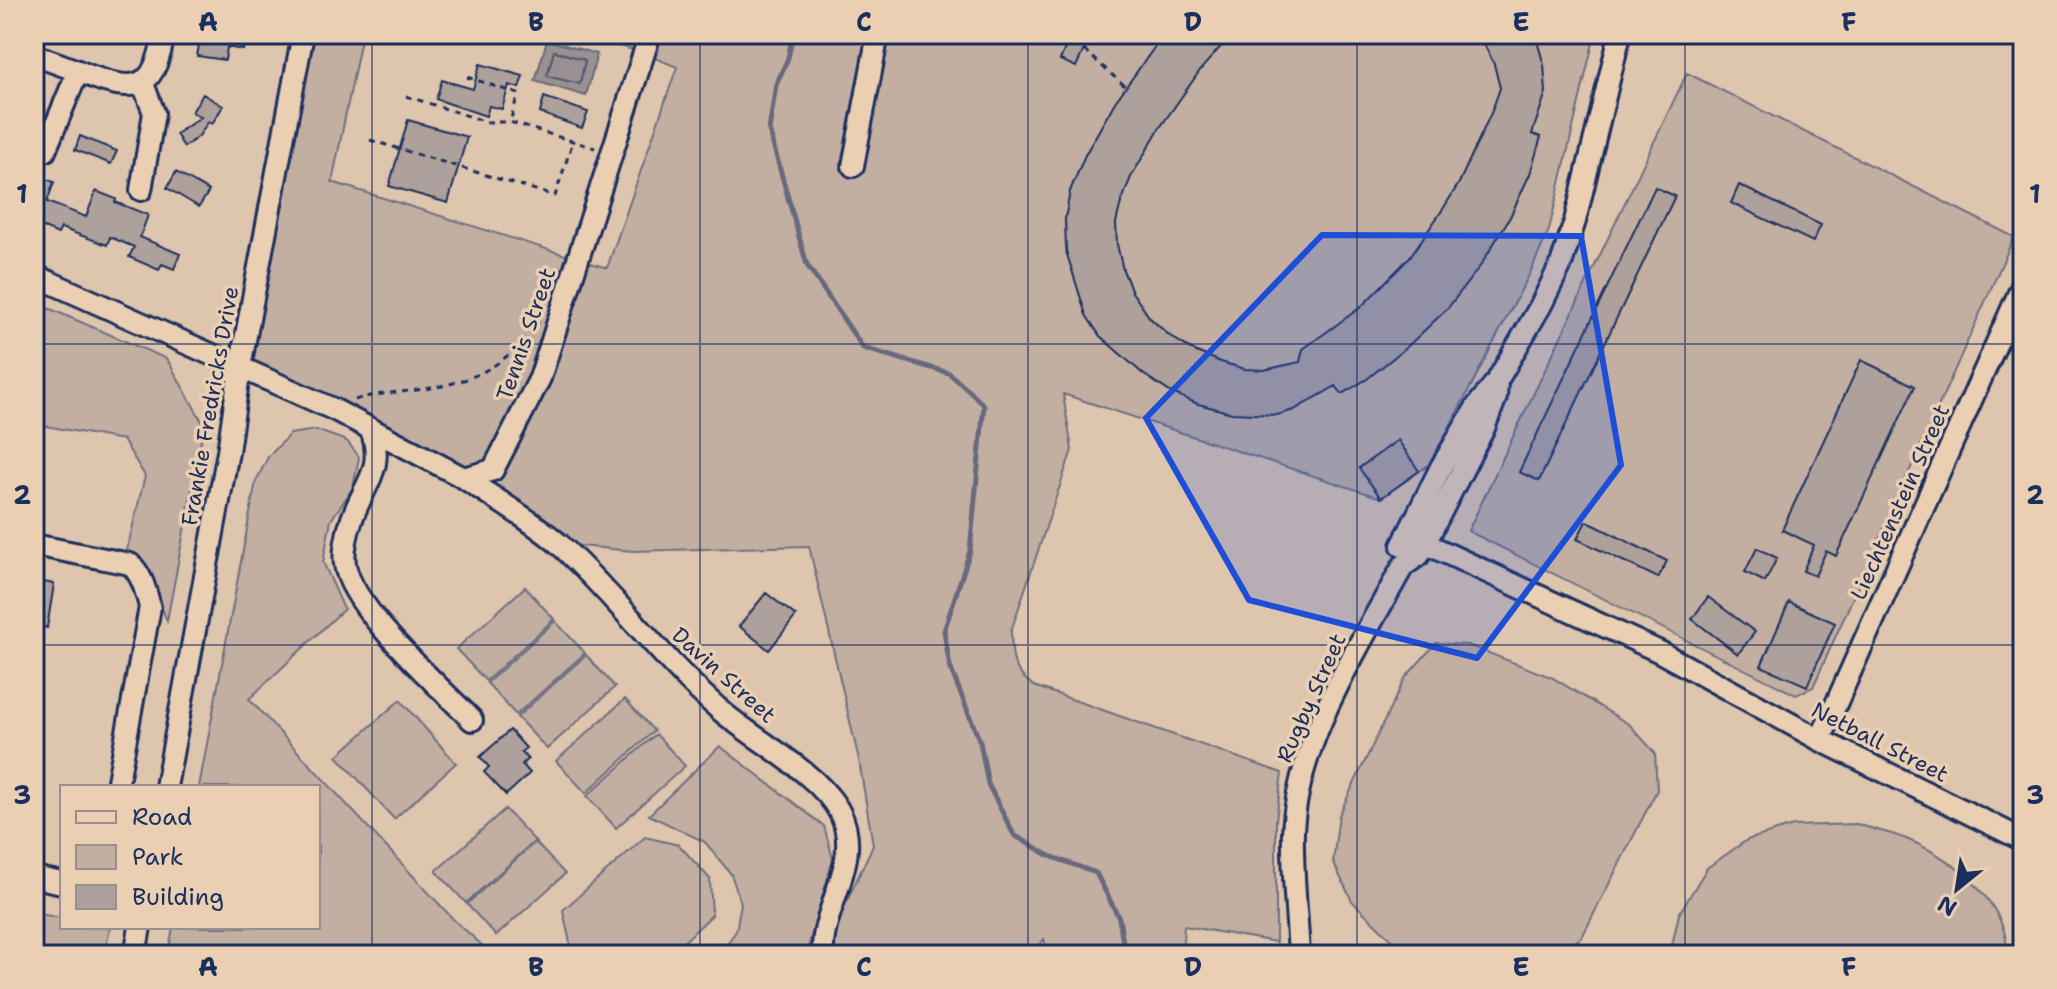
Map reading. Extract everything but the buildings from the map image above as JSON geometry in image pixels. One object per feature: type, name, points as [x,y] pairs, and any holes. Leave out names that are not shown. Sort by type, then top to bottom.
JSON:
[{"type":"street","points":[[34,55],[119,87],[148,78],[159,61],[164,34]]},
{"type":"street","name":"Frankie Fredricks Drive","points":[[166,785],[303,34]]},
{"type":"street","name":"Tennis Street","points":[[464,478],[493,470],[540,378],[650,34]]},
{"type":"street","points":[[853,166],[878,34]]},
{"type":"street","name":"Rugby Street","points":[[1299,955],[1293,831],[1298,792],[1315,738],[1342,677],[1411,549],[1448,455],[1477,406],[1497,381],[1561,264],[1575,221],[1620,34]]},
{"type":"street","points":[[45,151],[78,71]]},
{"type":"street","points":[[141,190],[154,113],[142,81]]},
{"type":"street","points":[[34,275],[333,409],[464,478]]},
{"type":"street","name":"Liechtenstein Street","points":[[1820,740],[2023,284]]},
{"type":"street","points":[[371,430],[377,446],[375,469],[351,521],[345,564],[352,584],[368,611],[472,720]]},
{"type":"street","name":"Davin Street","points":[[464,478],[558,544],[720,710],[812,779],[828,796],[841,814],[846,855],[843,875],[823,936],[823,955]]},
{"type":"street","points":[[34,545],[130,564],[136,569],[146,593],[150,607],[117,785]]},
{"type":"street","name":"Netball Street","points":[[1411,549],[1695,682],[1716,685],[2023,840]]},
{"type":"street","points":[[34,877],[60,883]]},
{"type":"street","points":[[135,955],[140,929]]},
{"type":"path","points":[[1084,50],[1126,87]]},
{"type":"path","points":[[467,77],[518,94],[510,122]]},
{"type":"path","points":[[406,96],[487,122],[510,122],[610,152]]},
{"type":"path","points":[[370,140],[555,196],[573,141]]},
{"type":"path","points":[[333,409],[370,395],[468,381],[510,355],[544,314]]},
{"type":"highlighted area","points":[[1322,235],[1581,236],[1621,465],[1477,658],[1249,600],[1146,418]]},
{"type":"green space","points":[[303,34],[362,34],[332,182],[607,268],[677,67],[643,53],[579,34],[1595,34],[1549,230],[1530,273],[1430,464],[1381,498],[1063,394],[1072,450],[1011,631],[1014,663],[1034,686],[1282,773],[1276,820],[1276,942],[1184,926],[1182,955],[1049,955],[1044,939],[1033,955],[839,955],[833,945],[834,929],[873,845],[859,760],[809,546],[633,551],[558,544],[532,524],[240,367]]},
{"type":"green space","points":[[1687,73],[2014,237],[1813,687],[1796,695],[1468,531]]},
{"type":"green space","points":[[34,302],[167,359],[204,425],[167,621],[143,561],[126,554],[145,476],[123,440],[34,424]]},
{"type":"green space","points":[[316,430],[347,441],[359,457],[353,488],[331,520],[323,562],[344,609],[249,699],[454,920],[493,955],[168,955],[173,929],[320,929],[320,785],[199,785],[256,481],[268,457],[290,434]]},
{"type":"green space","points":[[525,587],[554,619],[486,681],[456,649]]},
{"type":"green space","points":[[555,621],[585,653],[516,715],[487,683]]},
{"type":"green space","points":[[1436,643],[1468,645],[1553,678],[1630,725],[1655,753],[1657,790],[1582,937],[1556,955],[1416,955],[1397,945],[1352,901],[1333,862],[1339,815],[1405,678]]},
{"type":"green space","points":[[586,655],[615,687],[547,749],[517,717]]},
{"type":"green space","points":[[625,699],[654,731],[586,793],[556,761]]},
{"type":"green space","points":[[400,700],[456,763],[394,819],[337,756]]},
{"type":"green space","points":[[656,734],[685,766],[616,828],[587,796]]},
{"type":"green space","points":[[720,746],[824,826],[833,859],[806,955],[719,955],[736,931],[741,903],[731,874],[705,842],[649,815]]},
{"type":"green space","points":[[505,809],[535,841],[466,903],[436,871]]},
{"type":"green space","points":[[1857,824],[1911,841],[1961,872],[1976,886],[1999,918],[2007,955],[1670,955],[1679,914],[1707,868],[1747,840],[1793,826]]},
{"type":"green space","points":[[645,837],[679,845],[710,879],[712,915],[670,955],[580,955],[570,943],[563,910]]},
{"type":"green space","points":[[535,842],[565,874],[496,936],[467,904]]},
{"type":"green space","points":[[34,913],[60,918],[60,929],[110,929],[104,955],[34,955]]},
{"type":"water","points":[[547,40],[597,54],[586,96],[535,81]]},
{"type":"waterway","points":[[793,34],[788,58],[776,85],[769,130],[807,265],[863,348],[949,373],[984,405],[970,551],[944,631],[950,667],[980,742],[988,784],[1014,835],[1050,856],[1096,873],[1119,918],[1125,955]]}]
